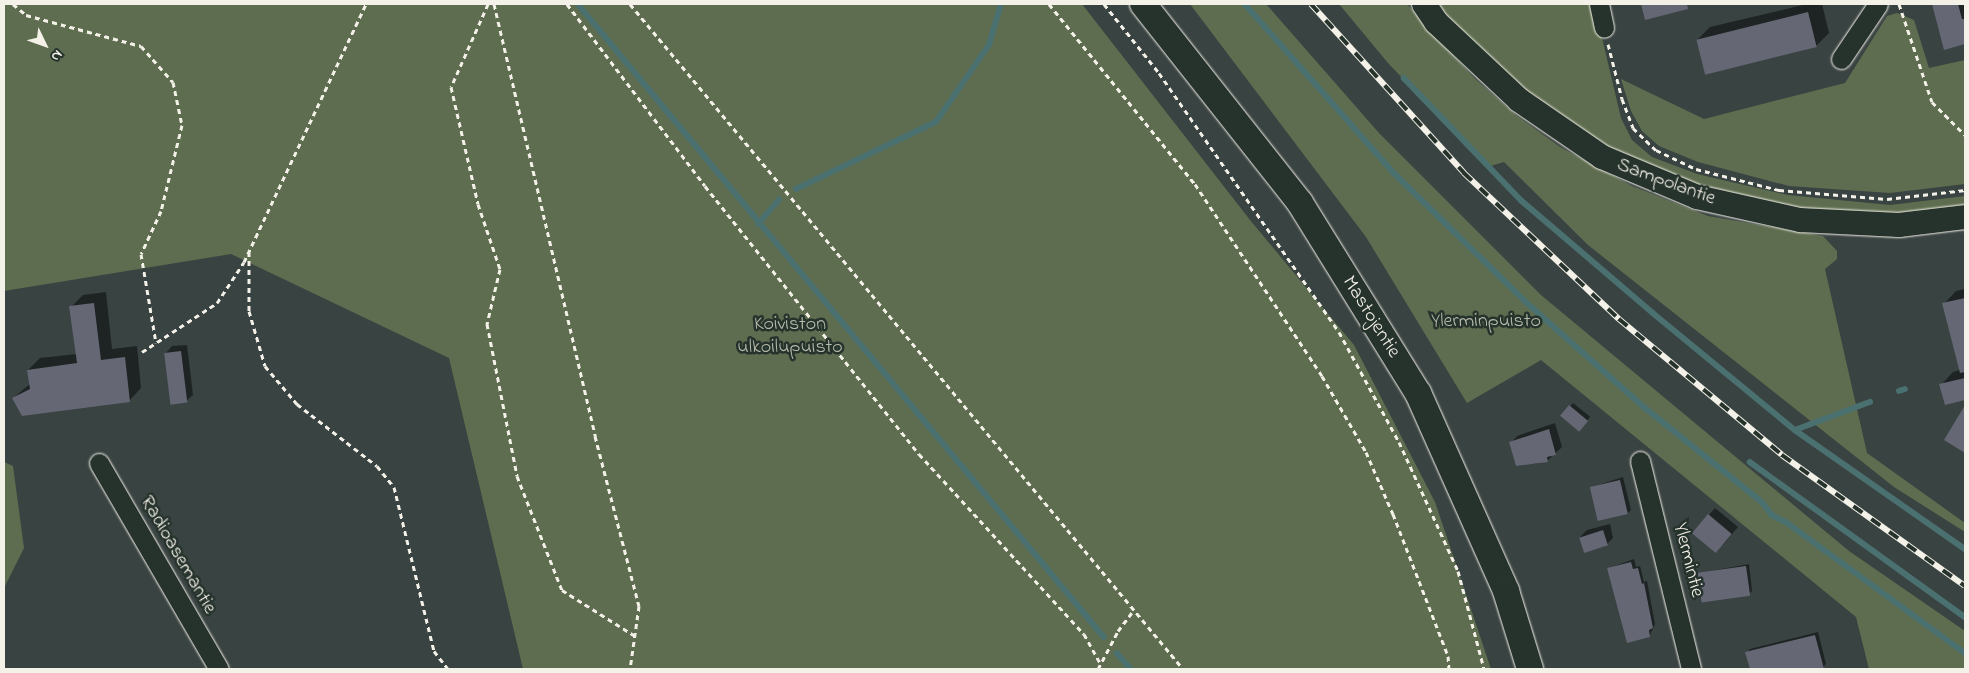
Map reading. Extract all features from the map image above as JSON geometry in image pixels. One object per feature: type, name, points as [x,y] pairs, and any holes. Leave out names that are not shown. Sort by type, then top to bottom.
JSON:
[{"type":"main road","name":"Mastojentie","points":[[1143,4],[1300,203],[1418,393],[1506,591],[1530,669]]},
{"type":"street","name":"Sampolantie","points":[[1424,4],[1436,22],[1519,100],[1602,158],[1697,197],[1800,220],[1899,225],[1965,217]]},
{"type":"street","points":[[1598,4],[1604,28]]},
{"type":"street","points":[[1841,59],[1878,4]]},
{"type":"street","name":"Ylermintie","points":[[1640,460],[1691,669]]},
{"type":"street","name":"Radioasemantie","points":[[99,463],[219,669]]},
{"type":"path","points":[[13,4],[26,15],[142,46],[173,82],[182,125],[161,212],[141,254],[156,343]]},
{"type":"path","points":[[142,352],[217,302],[249,252],[366,4]]},
{"type":"path","points":[[488,4],[451,87],[478,204],[500,269],[488,324],[517,476],[562,590],[635,636]]},
{"type":"path","points":[[494,4],[595,436],[639,606],[630,669]]},
{"type":"path","points":[[567,4],[705,186],[919,454],[1084,634],[1100,663]]},
{"type":"path","points":[[630,4],[1183,669]]},
{"type":"path","points":[[1049,4],[1194,184],[1322,376],[1366,452],[1393,514],[1448,656],[1449,669]]},
{"type":"path","points":[[1104,4],[1159,74],[1339,332],[1400,442],[1458,571],[1484,669]]},
{"type":"path","points":[[1899,4],[1932,102],[1965,135]]},
{"type":"path","points":[[1604,28],[1622,98],[1633,128],[1656,150],[1696,169],[1779,190],[1887,199],[1965,190]]},
{"type":"path","points":[[249,252],[249,311],[265,366],[297,404],[377,466],[394,487],[434,651],[448,669]]},
{"type":"path","points":[[1098,669],[1134,610]]},
{"type":"green space","name":"Koiviston ulkoilupuisto","points":[[4,4],[1082,4],[1250,220],[1354,345],[1435,502],[1491,669],[523,669],[449,358],[231,254],[4,291]]},
{"type":"green space","name":"Ylerminpuisto","points":[[1190,4],[1266,4],[1379,133],[1541,295],[1849,551],[1965,631],[1965,669],[1869,669],[1856,617],[1541,360],[1467,403],[1366,237]]},
{"type":"green space","points":[[1339,4],[1407,4],[1474,78],[1517,116],[1560,147],[1632,186],[1708,216],[1823,236],[1837,251],[1837,259],[1825,269],[1867,453],[1965,523],[1965,532],[1894,487],[1588,245],[1504,162],[1487,167],[1388,63]]},
{"type":"green space","points":[[1439,4],[1594,4],[1621,118],[1632,140],[1652,157],[1697,174],[1788,195],[1890,205],[1965,196],[1965,206],[1881,215],[1791,208],[1696,186],[1612,150],[1516,86],[1451,22]]},
{"type":"green space","points":[[1897,13],[1914,20],[1929,68],[1965,60],[1965,184],[1890,193],[1789,186],[1698,162],[1659,146],[1642,131],[1631,111],[1621,79],[1704,119],[1845,83],[1887,16]]},
{"type":"green space","points":[[4,462],[13,466],[24,548],[4,588]]},
{"type":"building","points":[[1641,4],[1687,4],[1688,9],[1645,20]]},
{"type":"building","points":[[1932,4],[1958,4],[1962,19],[1965,19],[1965,44],[1944,50]]},
{"type":"building","points":[[1808,12],[1817,47],[1705,75],[1696,40]]},
{"type":"building","points":[[1965,298],[1965,372],[1960,373],[1942,303]]},
{"type":"building","points":[[94,303],[101,360],[125,357],[130,402],[22,416],[12,398],[30,389],[27,370],[77,363],[69,306]]},
{"type":"building","points":[[181,351],[187,403],[170,405],[164,353]]},
{"type":"building","points":[[1965,378],[1965,400],[1945,405],[1939,384]]},
{"type":"building","points":[[1569,405],[1588,421],[1579,432],[1560,416]]},
{"type":"building","points":[[1965,405],[1965,453],[1944,440]]},
{"type":"building","points":[[1549,429],[1556,455],[1547,457],[1548,462],[1516,466],[1509,442]]},
{"type":"building","points":[[1620,480],[1628,514],[1598,521],[1590,487]]},
{"type":"building","points":[[1708,514],[1732,534],[1716,553],[1692,533]]},
{"type":"building","points":[[1603,530],[1608,545],[1584,553],[1579,538]]},
{"type":"building","points":[[1631,562],[1633,569],[1638,568],[1642,584],[1644,583],[1653,628],[1649,630],[1650,637],[1627,643],[1607,568]]},
{"type":"building","points":[[1746,566],[1750,596],[1702,603],[1697,573]]},
{"type":"building","points":[[1815,635],[1824,669],[1750,669],[1745,652]]},
{"type":"waterway","points":[[578,4],[1104,637]]},
{"type":"waterway","points":[[796,189],[936,122],[989,45],[1001,4]]},
{"type":"waterway","points":[[1245,4],[1394,173],[1525,301],[1644,407],[1762,502],[1772,515],[1786,522],[1965,653]]},
{"type":"waterway","points":[[1404,78],[1522,201],[1653,313],[1795,430],[1965,549]]},
{"type":"waterway","points":[[758,224],[779,200]]},
{"type":"waterway","points":[[1899,391],[1905,389]]},
{"type":"waterway","points":[[1795,430],[1870,402]]},
{"type":"waterway","points":[[1750,462],[1965,617]]},
{"type":"waterway","points":[[1117,653],[1131,669]]},
{"type":"railway","points":[[1311,4],[1464,173],[1619,319],[1782,455],[1965,586]]}]
